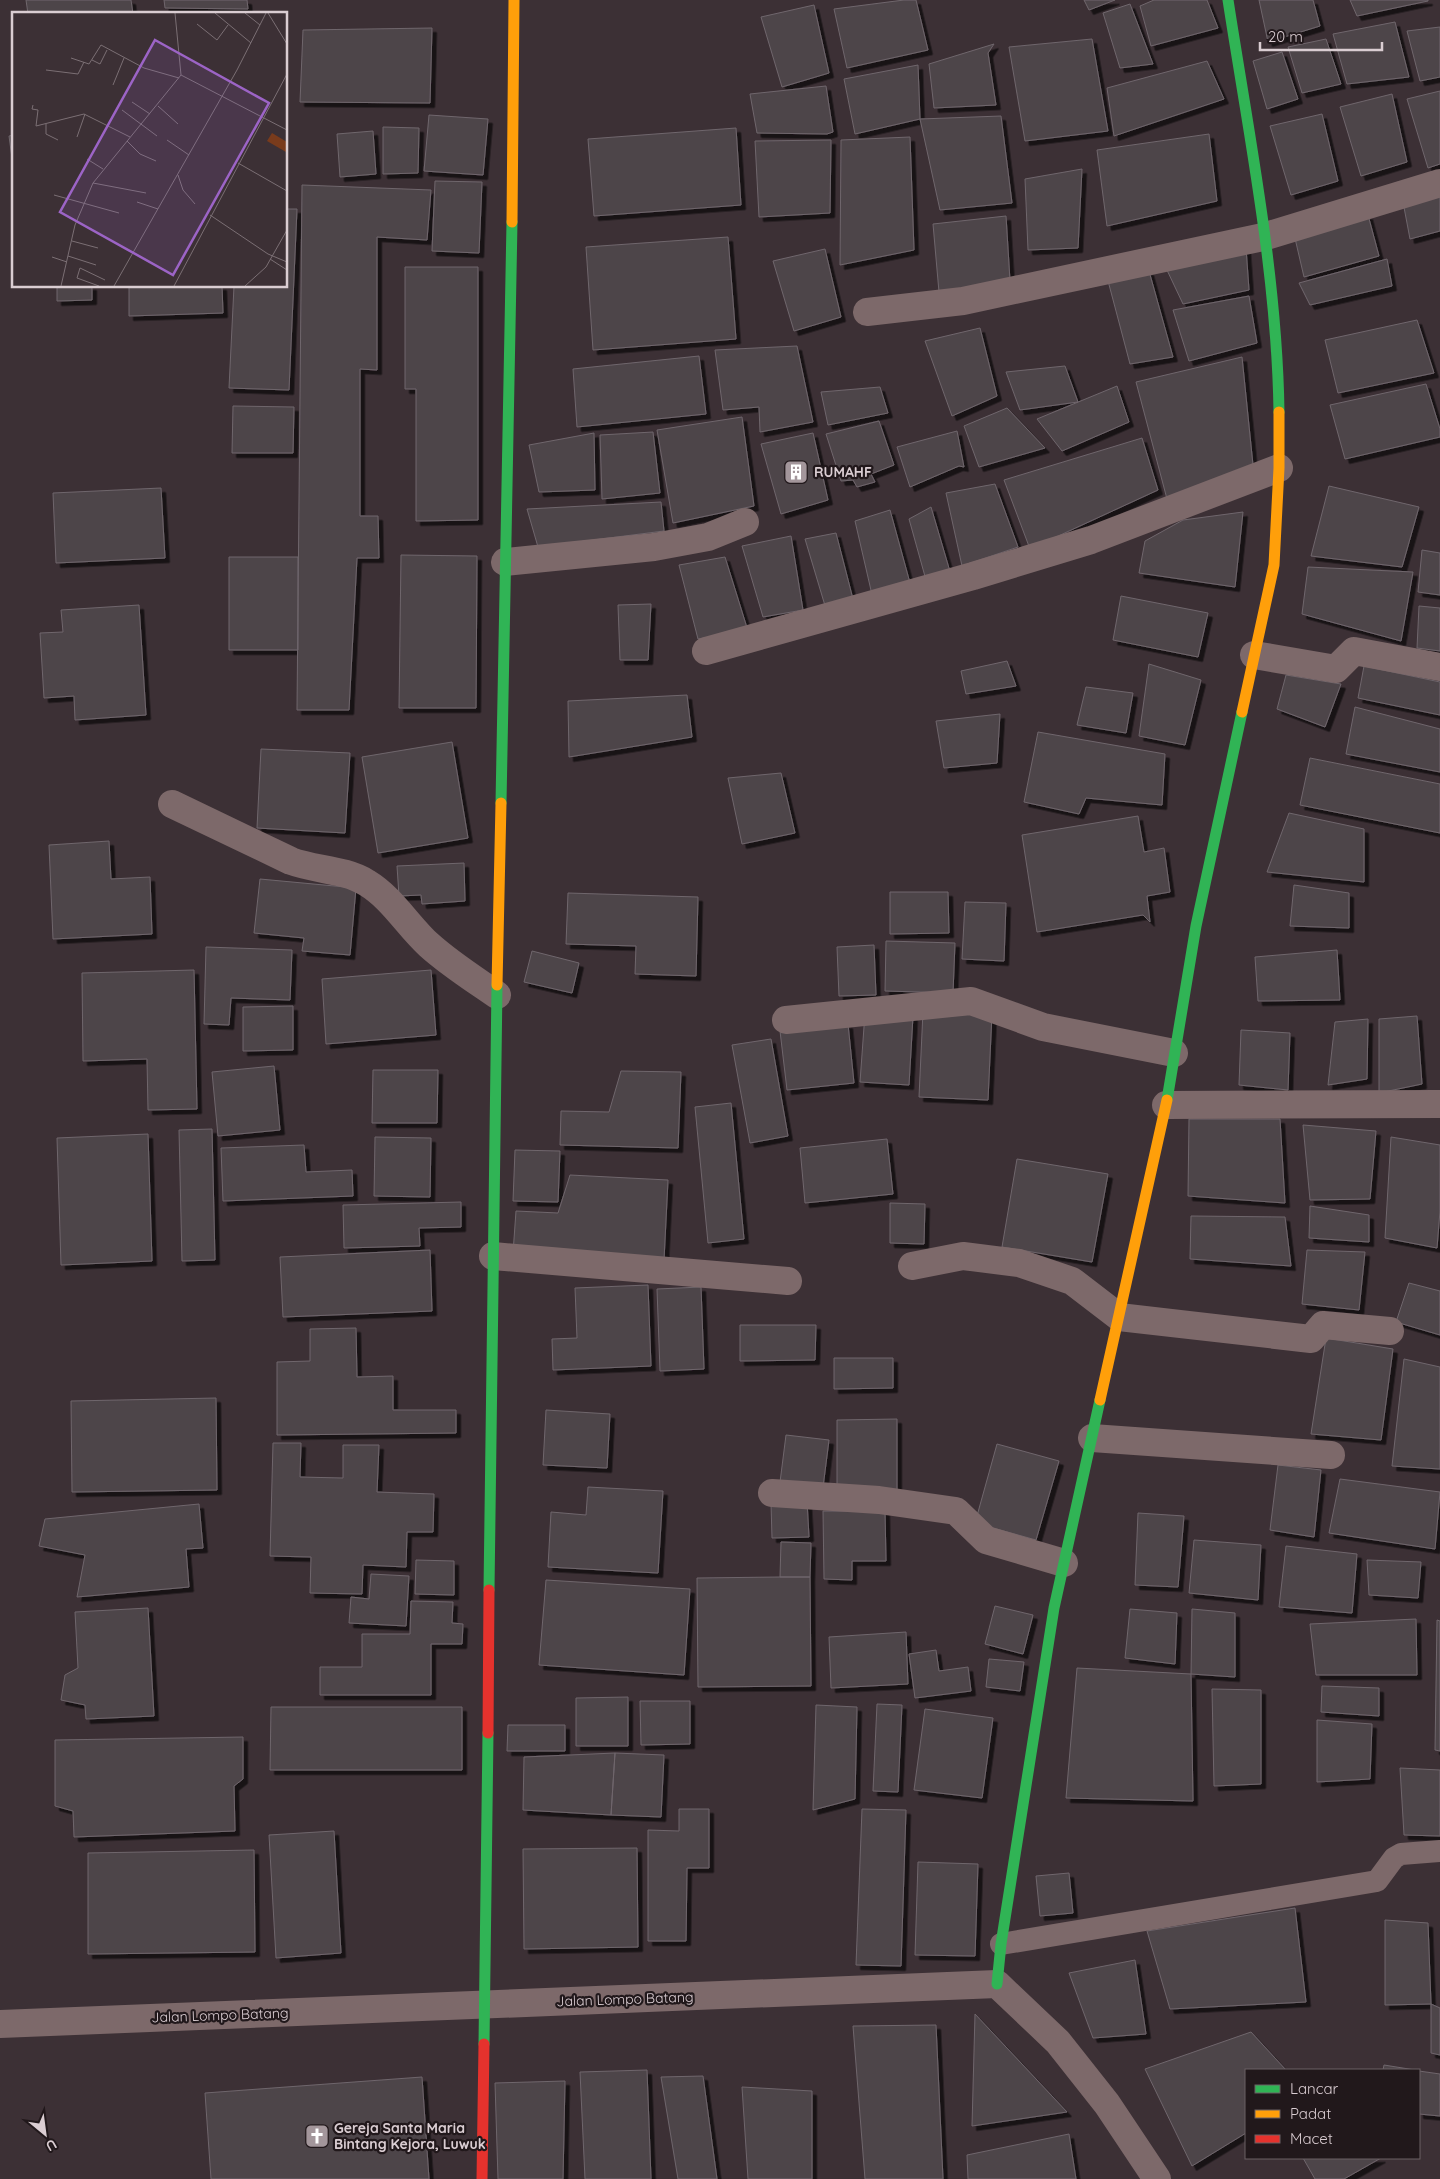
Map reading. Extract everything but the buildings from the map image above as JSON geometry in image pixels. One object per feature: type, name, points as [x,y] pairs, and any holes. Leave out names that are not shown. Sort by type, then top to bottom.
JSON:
[{"type":"street","points":[[482,2179],[493,1256],[514,101],[514,0]]},
{"type":"street","points":[[1157,2179],[1106,2104],[1058,2042],[996,1984],[1042,1683],[1064,1562],[1166,1105],[1196,926],[1274,565],[1279,468],[1278,354],[1246,107],[1228,0]]},
{"type":"street","points":[[867,312],[963,301],[1264,238],[1440,183]]},
{"type":"street","points":[[706,652],[973,576],[1091,540],[1279,468]]},
{"type":"street","points":[[505,562],[654,548],[708,538],[745,522]]},
{"type":"street","points":[[1254,655],[1336,669],[1354,651],[1440,667]]},
{"type":"street","points":[[172,804],[291,862],[310,868],[348,874],[367,882],[381,893],[409,926],[431,947],[497,995]]},
{"type":"street","points":[[786,1020],[971,1001],[1043,1027],[1174,1053]]},
{"type":"street","points":[[1166,1105],[1440,1104]]},
{"type":"street","points":[[493,1256],[788,1281]]},
{"type":"street","points":[[912,1266],[963,1256],[1019,1263],[1072,1280],[1119,1317],[1311,1339],[1323,1325],[1390,1331]]},
{"type":"street","points":[[1092,1438],[1331,1455]]},
{"type":"street","points":[[772,1493],[879,1500],[956,1511],[986,1540],[1064,1562]]},
{"type":"street","name":"Jalan Lompo Batang","points":[[0,2024],[996,1984]]},
{"type":"lane","points":[[1001,1944],[1377,1881],[1394,1858],[1401,1854],[1440,1851]]},
{"type":"traffic: fast","points":[[1228,0],[1268,257],[1277,360],[1279,412]]},
{"type":"traffic: fast","points":[[501,803],[512,222]]},
{"type":"traffic: fast","points":[[1167,1100],[1196,926],[1242,712]]},
{"type":"traffic: fast","points":[[489,1590],[497,985]]},
{"type":"traffic: fast","points":[[997,1984],[1001,1944],[1054,1608],[1100,1400]]},
{"type":"traffic: fast","points":[[484,2044],[488,1733]]},
{"type":"traffic: slow","points":[[512,222],[514,0]]},
{"type":"traffic: slow","points":[[1242,712],[1274,565],[1279,468],[1279,412]]},
{"type":"traffic: slow","points":[[497,985],[501,803]]},
{"type":"traffic: slow","points":[[1100,1400],[1167,1100]]},
{"type":"traffic: jam","points":[[488,1733],[489,1590]]},
{"type":"traffic: jam","points":[[482,2179],[484,2044]]},
{"type":"place","name":"RUMAHF","points":[[796,472]]},
{"type":"place","name":"Gereja Santa Maria Bintang Kejora, Luwuk","points":[[317,2136]]}]
